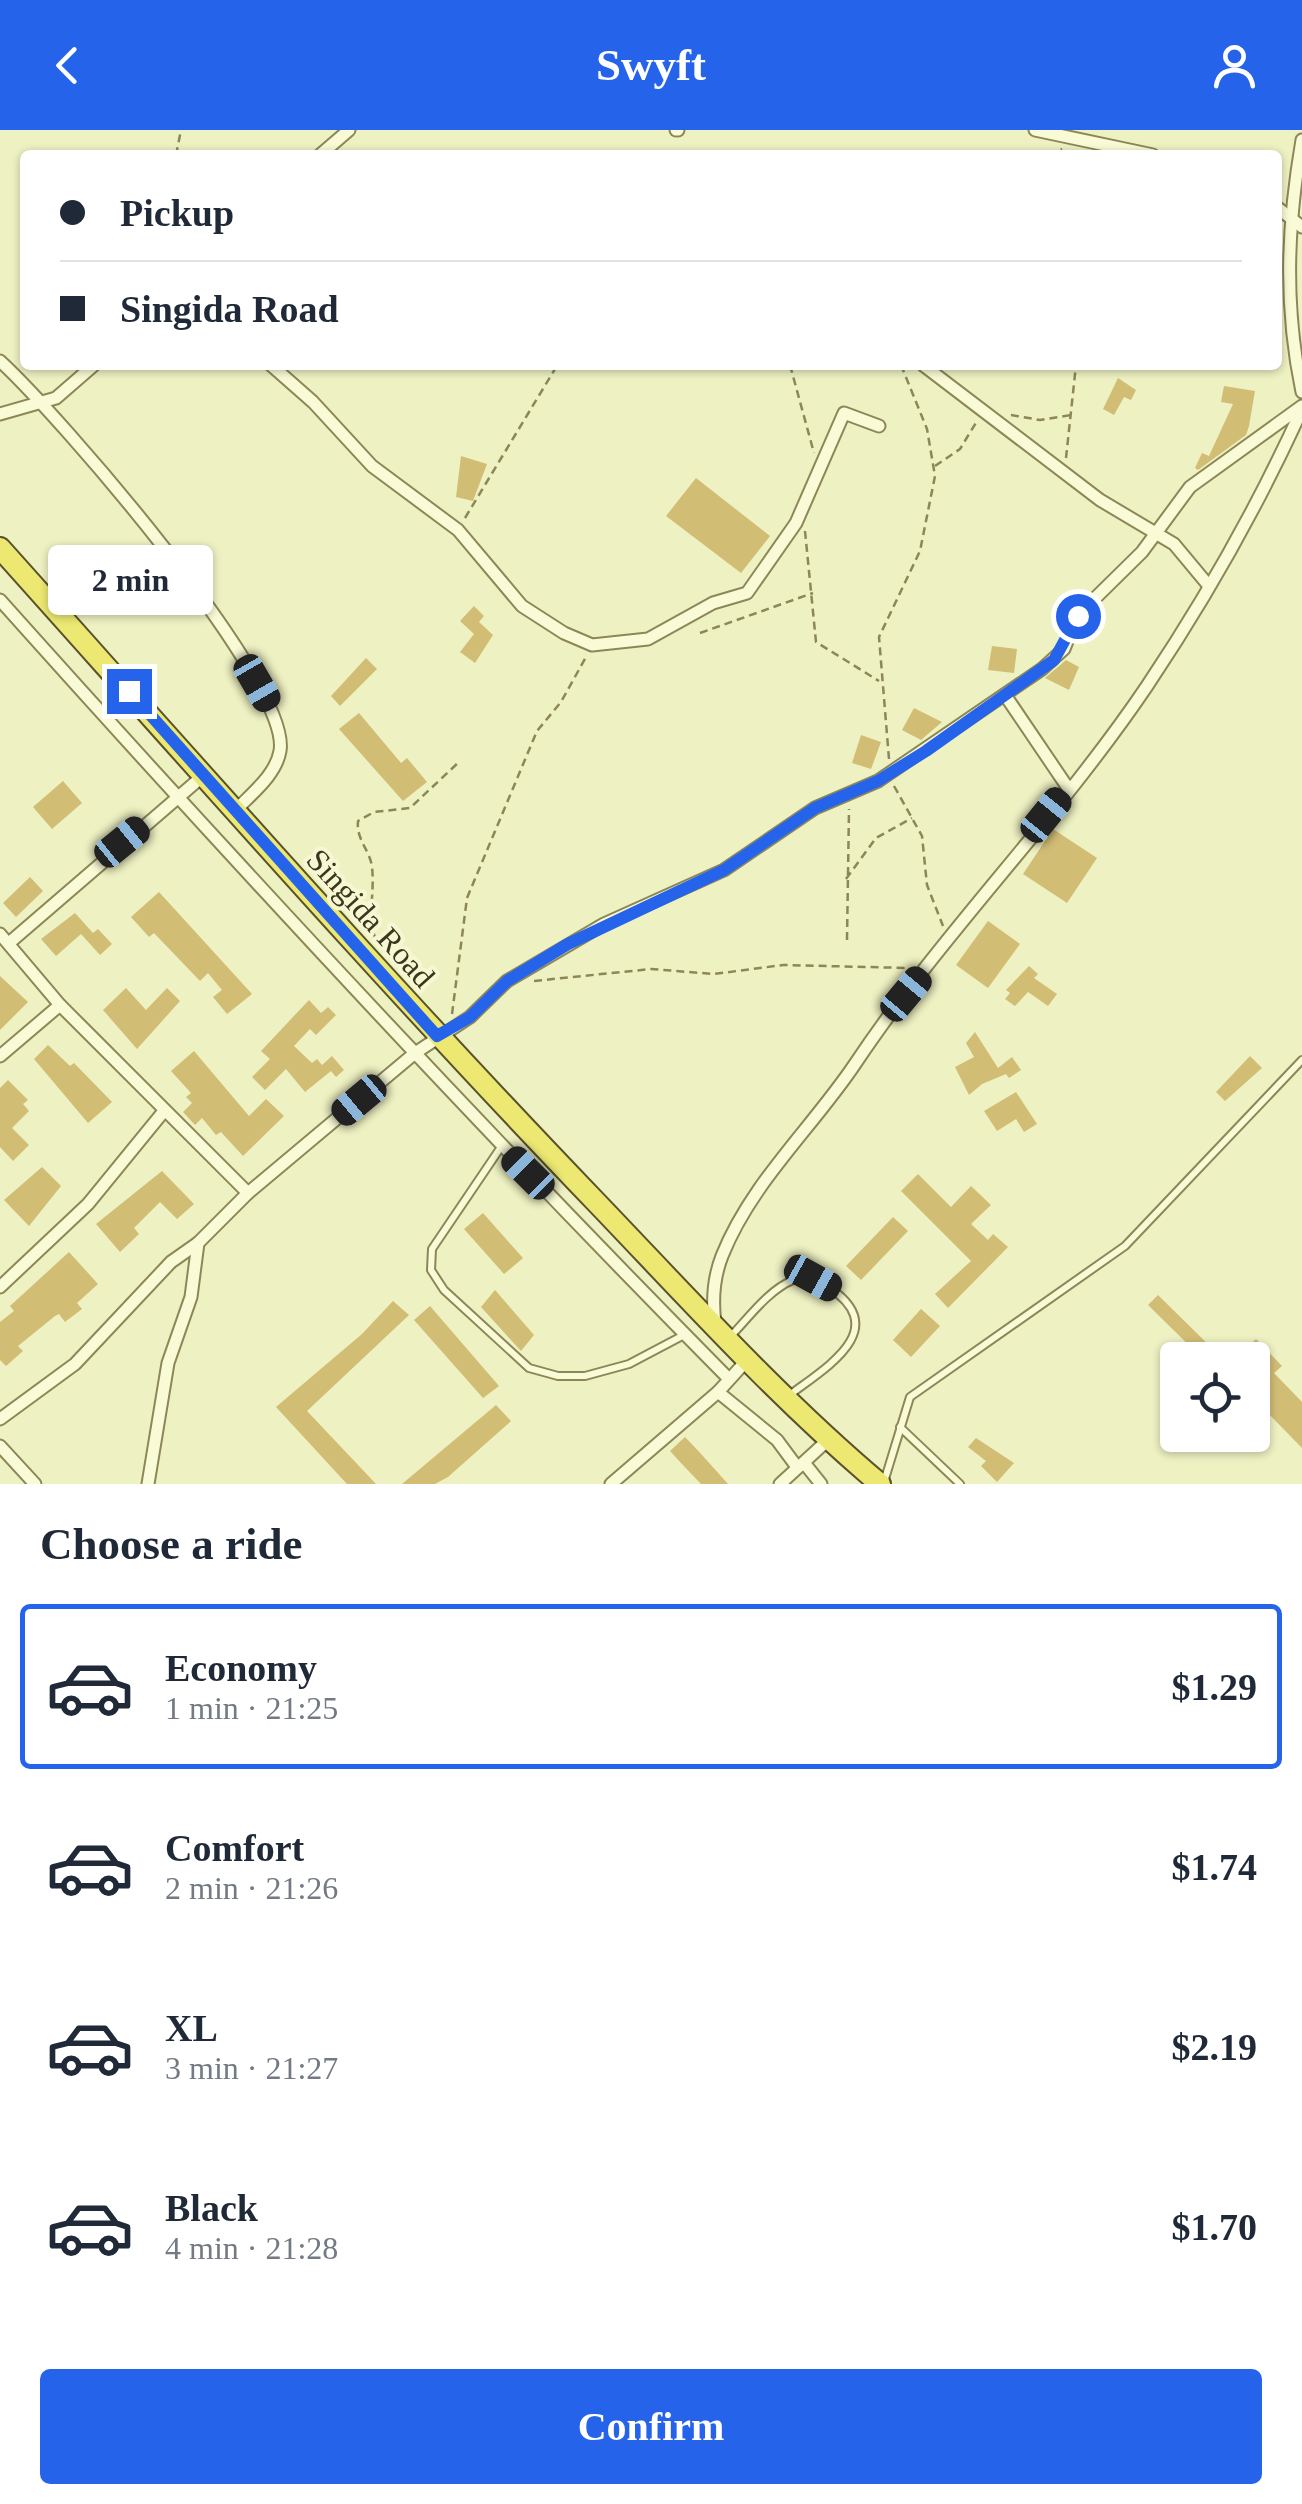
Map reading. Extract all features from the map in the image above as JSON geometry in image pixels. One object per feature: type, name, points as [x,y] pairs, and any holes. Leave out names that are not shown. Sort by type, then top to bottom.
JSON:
[{"type":"highway","name":"Singida Road","points":[[0,548],[235,811],[722,1333],[828,1440],[882,1484]]},
{"type":"street","points":[[326,150],[349,130]]},
{"type":"street","points":[[1035,130],[1129,150]]},
{"type":"street","points":[[1302,140],[1288,220],[1287,271],[1302,392]]},
{"type":"street","points":[[1282,213],[1302,227]]},
{"type":"street","points":[[0,361],[43,400],[204,600],[271,707],[280,733],[280,752],[272,772],[235,811]]},
{"type":"street","points":[[0,414],[56,398],[88,370]]},
{"type":"street","points":[[277,370],[314,402],[372,466],[458,530],[522,606],[564,633],[592,644],[648,639],[713,602],[747,593],[796,522],[844,414],[880,426]]},
{"type":"street","points":[[929,370],[1065,474],[1181,551],[1209,586]]},
{"type":"street","points":[[0,404],[13,408]]},
{"type":"street","points":[[0,1419],[75,1364],[172,1262],[198,1243],[248,1193],[415,1053],[512,978],[604,924],[724,870],[815,808],[890,774],[1054,660],[1078,616],[1157,533],[1176,502],[1207,472],[1260,440],[1302,408]]},
{"type":"street","points":[[722,1333],[714,1278],[732,1233],[802,1129],[1146,686],[1258,506],[1302,408]]},
{"type":"street","points":[[0,600],[501,1147],[729,1379]]},
{"type":"street","points":[[1006,696],[1068,788]]},
{"type":"street","points":[[204,776],[4,938],[60,1005],[248,1193]]},
{"type":"street","points":[[0,1056],[60,1005]]},
{"type":"street","points":[[0,1287],[88,1204],[164,1110]]},
{"type":"street","points":[[148,1484],[168,1363],[191,1297],[198,1243]]},
{"type":"street","points":[[611,1484],[718,1392],[748,1359]]},
{"type":"street","points":[[718,1392],[777,1440],[821,1484]]},
{"type":"street","points":[[780,1484],[828,1440]]},
{"type":"street","points":[[0,1446],[34,1484]]},
{"type":"lane","points":[[882,1484],[910,1396],[928,1380],[1088,1276],[1125,1246],[1302,1060]]},
{"type":"lane","points":[[501,1147],[432,1249],[431,1270],[444,1290],[528,1368],[558,1376],[585,1376],[628,1364],[686,1334]]},
{"type":"lane","points":[[722,1333],[794,1280],[813,1278],[842,1298],[857,1321],[855,1336],[786,1398]]},
{"type":"lane","points":[[900,1427],[960,1484]]},
{"type":"path","points":[[458,530],[554,370]]},
{"type":"path","points":[[791,370],[819,468]]},
{"type":"path","points":[[902,370],[927,429],[934,466],[920,550],[882,627],[880,682],[888,724],[890,774],[926,852],[927,885],[942,921],[940,953]]},
{"type":"path","points":[[1065,474],[1075,370]]},
{"type":"path","points":[[934,466],[960,448],[980,411],[1040,420],[1071,414]]},
{"type":"path","points":[[796,522],[807,535],[816,642],[880,682]]},
{"type":"path","points":[[700,633],[814,592]]},
{"type":"path","points":[[444,1033],[467,898],[537,730],[561,702],[592,644]]},
{"type":"path","points":[[377,952],[369,905],[372,862],[359,838],[358,820],[374,812],[410,808],[460,761]]},
{"type":"path","points":[[847,940],[845,880],[851,793]]},
{"type":"path","points":[[845,880],[876,838],[913,818]]},
{"type":"path","points":[[512,978],[567,980],[650,969],[714,974],[783,965],[926,970]]},
{"type":"building","points":[[1118,378],[1136,390],[1131,400],[1124,397],[1114,415],[1103,409]]},
{"type":"building","points":[[1224,386],[1255,391],[1249,426],[1246,435],[1198,470],[1195,468],[1202,453],[1209,456],[1233,404],[1221,402]]},
{"type":"building","points":[[461,456],[487,464],[473,501],[456,497]]},
{"type":"building","points":[[696,478],[770,536],[741,573],[666,516]]},
{"type":"building","points":[[474,606],[484,616],[479,622],[493,635],[475,663],[460,652],[474,634],[460,621]]},
{"type":"building","points":[[992,646],[1017,649],[1014,673],[988,670]]},
{"type":"building","points":[[366,658],[377,669],[340,706],[331,696]]},
{"type":"building","points":[[1066,660],[1079,667],[1069,690],[1045,678]]},
{"type":"building","points":[[914,708],[942,722],[921,740],[902,730]]},
{"type":"building","points":[[359,713],[401,763],[407,758],[427,782],[403,801],[339,729]]},
{"type":"building","points":[[861,735],[881,742],[871,769],[852,763]]},
{"type":"building","points":[[63,781],[82,803],[52,829],[33,807]]},
{"type":"building","points":[[1053,829],[1097,858],[1067,903],[1023,874]]},
{"type":"building","points":[[30,877],[43,891],[16,917],[3,903]]},
{"type":"building","points":[[159,892],[252,994],[227,1014],[213,997],[222,990],[208,973],[200,981],[154,933],[149,937],[131,917]]},
{"type":"building","points":[[75,913],[93,933],[98,929],[112,944],[100,955],[81,934],[56,956],[41,939]]},
{"type":"building","points":[[988,921],[1020,944],[988,988],[956,965]]},
{"type":"building","points":[[1029,966],[1038,974],[1034,978],[1057,994],[1048,1006],[1028,992],[1015,1006],[1005,999],[1010,993],[1006,990]]},
{"type":"building","points":[[0,976],[28,1002],[0,1030]]},
{"type":"building","points":[[126,988],[146,1010],[167,988],[180,1001],[137,1049],[103,1010]]},
{"type":"building","points":[[309,1000],[321,1013],[328,1007],[336,1015],[316,1035],[310,1029],[294,1046],[312,1063],[317,1059],[322,1065],[332,1056],[344,1070],[336,1077],[331,1071],[305,1092],[286,1069],[265,1090],[252,1077],[270,1059],[261,1051]]},
{"type":"building","points":[[975,1032],[998,1068],[1012,1057],[1021,1070],[1009,1078],[1006,1074],[982,1084],[969,1095],[955,1067],[974,1057],[966,1043]]},
{"type":"building","points":[[48,1045],[70,1066],[74,1063],[112,1102],[88,1123],[34,1059]]},
{"type":"building","points":[[194,1051],[249,1116],[266,1099],[284,1116],[243,1156],[202,1118],[195,1125],[183,1112],[192,1103],[186,1097],[191,1093],[171,1071]]},
{"type":"building","points":[[1250,1056],[1262,1068],[1225,1101],[1216,1092]]},
{"type":"building","points":[[8,1080],[28,1100],[23,1104],[29,1111],[12,1128],[29,1145],[13,1161],[0,1147],[0,1088]]},
{"type":"building","points":[[1016,1092],[1037,1124],[1024,1132],[1016,1119],[997,1131],[984,1111]]},
{"type":"building","points":[[42,1167],[61,1186],[29,1226],[4,1200]]},
{"type":"building","points":[[162,1171],[194,1204],[177,1219],[160,1202],[134,1228],[139,1234],[120,1252],[96,1224]]},
{"type":"building","points":[[918,1174],[951,1207],[971,1186],[991,1205],[971,1224],[988,1240],[993,1234],[1008,1247],[948,1308],[935,1294],[971,1261],[901,1191]]},
{"type":"building","points":[[483,1213],[523,1258],[504,1274],[464,1229]]},
{"type":"building","points":[[893,1217],[908,1231],[861,1280],[846,1266]]},
{"type":"building","points":[[69,1252],[98,1284],[77,1303],[82,1309],[65,1322],[59,1314],[55,1316],[18,1346],[23,1351],[6,1366],[0,1360],[0,1322],[14,1311],[10,1306]]},
{"type":"building","points":[[495,1290],[534,1335],[521,1351],[481,1307]]},
{"type":"building","points":[[1158,1295],[1206,1342],[1186,1342],[1148,1305]]},
{"type":"building","points":[[393,1301],[409,1315],[307,1411],[376,1484],[347,1484],[276,1407],[362,1334]]},
{"type":"building","points":[[430,1306],[499,1386],[483,1398],[414,1320]]},
{"type":"building","points":[[921,1309],[940,1326],[911,1357],[893,1340]]},
{"type":"building","points":[[1270,1354],[1282,1366],[1274,1373],[1302,1402],[1302,1448],[1270,1415]]},
{"type":"building","points":[[496,1405],[511,1421],[448,1477],[435,1484],[402,1484]]},
{"type":"building","points":[[685,1437],[728,1484],[701,1484],[670,1451]]},
{"type":"building","points":[[976,1438],[1014,1463],[997,1482],[981,1466],[986,1461],[968,1447]]},
{"type":"route","points":[[129,691],[437,1036],[470,1017],[507,981],[568,944],[724,870],[815,808],[878,781],[926,751],[1054,660],[1064,648],[1078,616]]}]
